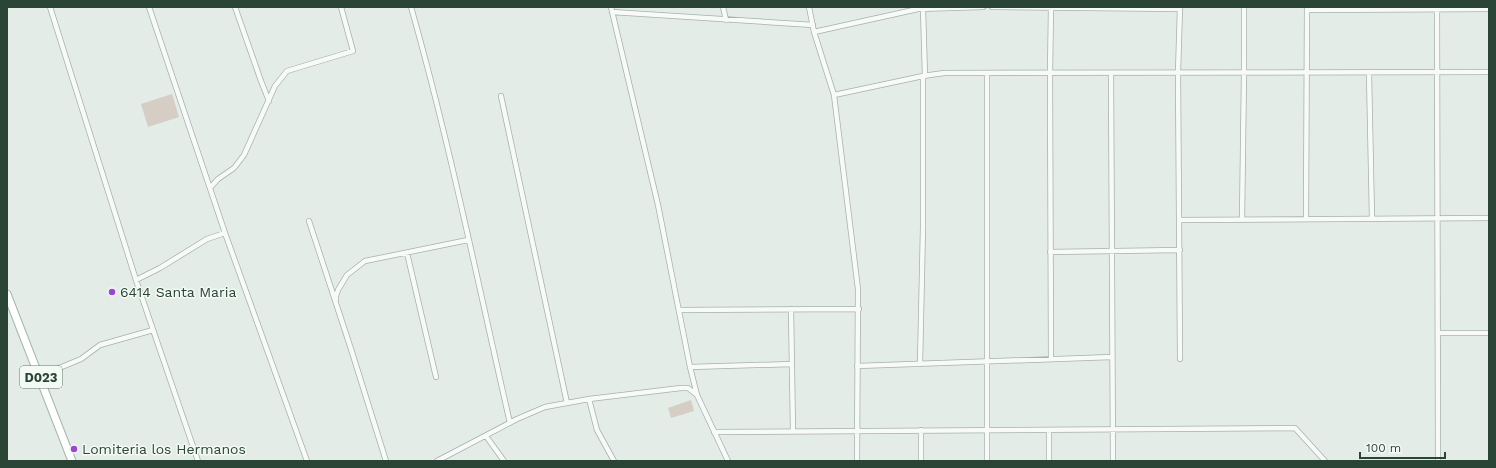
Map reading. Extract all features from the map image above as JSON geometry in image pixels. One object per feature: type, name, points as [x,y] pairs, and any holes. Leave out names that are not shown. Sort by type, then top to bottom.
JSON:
[{"type":"main road","name":"D023","points":[[7,294],[72,461]]},
{"type":"street","points":[[50,7],[136,280],[198,461]]},
{"type":"street","points":[[149,7],[225,233],[307,461]]},
{"type":"street","points":[[235,7],[269,101]]},
{"type":"street","points":[[210,188],[218,179],[234,168],[240,161],[248,148],[275,86],[287,71],[291,68],[353,51],[340,7]]},
{"type":"street","points":[[411,7],[433,91],[510,423]]},
{"type":"street","points":[[723,7],[726,20]]},
{"type":"street","points":[[809,7],[814,32],[834,95],[858,289],[857,461]]},
{"type":"street","points":[[814,32],[921,8],[984,7]]},
{"type":"street","points":[[992,7],[1180,8],[1178,73],[1180,359]]},
{"type":"street","points":[[1242,220],[1244,7]]},
{"type":"street","points":[[920,364],[924,227],[924,76],[921,8]]},
{"type":"street","points":[[1051,8],[1051,360]]},
{"type":"street","points":[[1306,219],[1307,8],[1489,9]]},
{"type":"street","points":[[1438,8],[1438,461]]},
{"type":"street","points":[[728,461],[697,395],[690,367],[658,205],[612,10],[813,26]]},
{"type":"street","points":[[834,95],[944,73],[1489,72]]},
{"type":"street","points":[[986,73],[987,461]]},
{"type":"street","points":[[1111,73],[1113,461]]},
{"type":"street","points":[[1369,73],[1372,219]]},
{"type":"street","points":[[501,96],[567,403]]},
{"type":"street","points":[[1180,220],[1489,218]]},
{"type":"street","points":[[309,221],[386,461]]},
{"type":"street","points":[[136,280],[160,268],[207,239],[225,233]]},
{"type":"street","points":[[336,303],[338,290],[347,275],[365,261],[468,240]]},
{"type":"street","points":[[1050,252],[1180,250]]},
{"type":"street","points":[[407,253],[436,377]]},
{"type":"street","points":[[791,309],[793,431]]},
{"type":"street","points":[[679,310],[859,309]]},
{"type":"street","points":[[40,376],[81,359],[100,345],[153,330]]},
{"type":"street","points":[[1438,333],[1489,333]]},
{"type":"street","points":[[857,366],[1112,357]]},
{"type":"street","points":[[690,367],[792,364]]},
{"type":"street","points":[[437,461],[510,423],[545,407],[682,388],[692,390],[697,395]]},
{"type":"street","points":[[589,400],[597,430],[614,461]]},
{"type":"street","points":[[714,432],[1295,428],[1324,461]]},
{"type":"street","points":[[921,430],[921,461]]},
{"type":"street","points":[[1049,430],[1049,461]]},
{"type":"street","points":[[486,436],[504,461]]},
{"type":"shaded area","points":[[172,94],[179,117],[148,127],[141,104]]},
{"type":"shaded area","points":[[691,400],[694,411],[671,418],[668,408]]},
{"type":"place","name":"6414 Santa Maria","points":[[112,292]]},
{"type":"place","name":"Lomiteria los Hermanos","points":[[74,449]]}]
